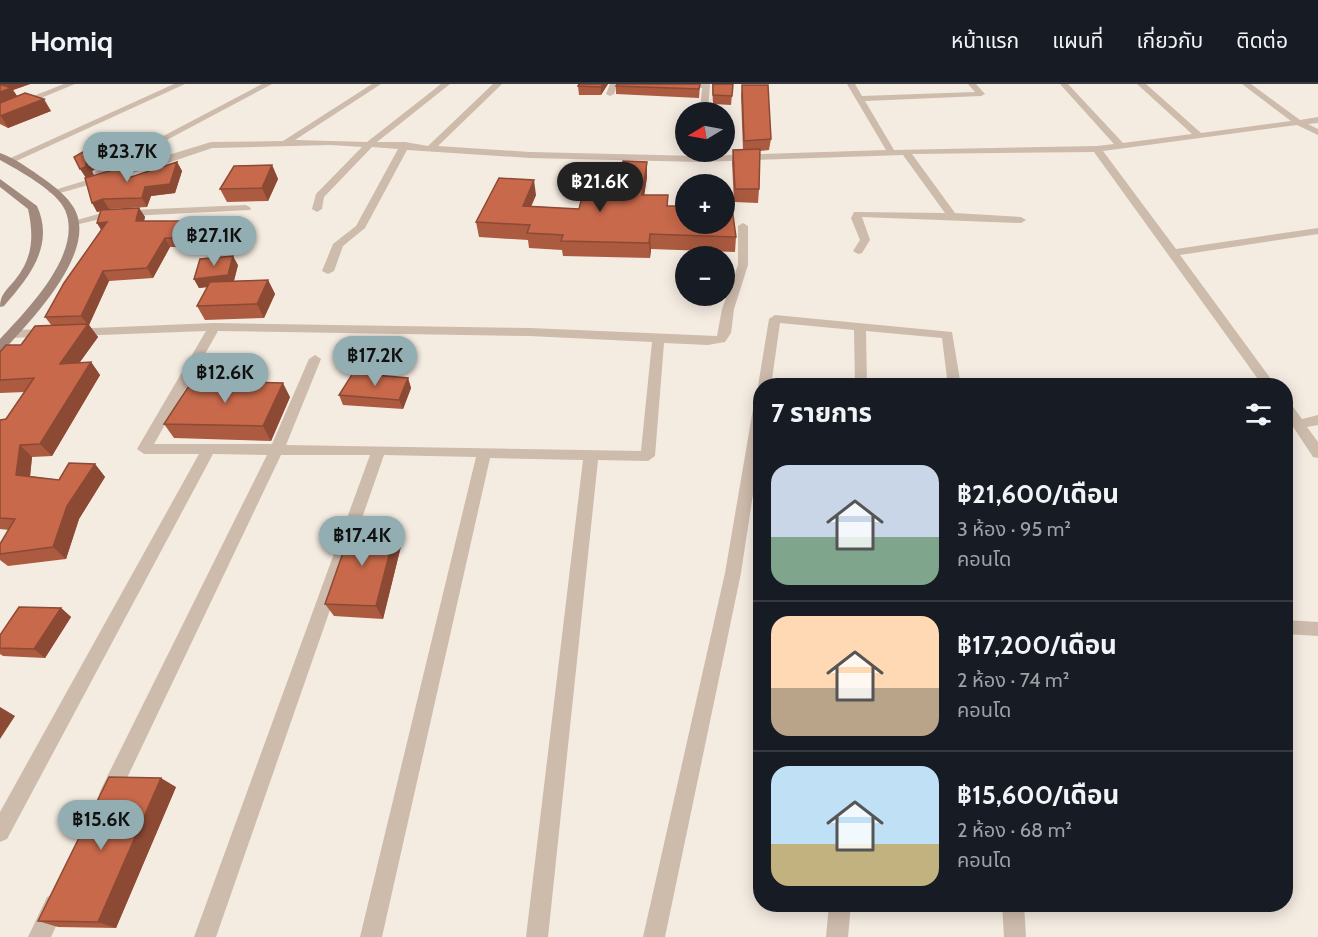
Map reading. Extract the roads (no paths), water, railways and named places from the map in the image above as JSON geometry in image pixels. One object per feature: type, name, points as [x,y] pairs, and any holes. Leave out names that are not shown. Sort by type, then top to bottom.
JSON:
[{"type":"main road","points":[[0,347],[40,301],[65,262],[74,240],[75,222],[66,202],[5,159]]},
{"type":"main road","points":[[0,182],[33,208],[40,238],[38,251],[30,266],[0,304]]},
{"type":"street","points":[[0,112],[71,84]]},
{"type":"street","points":[[5,159],[181,84]]},
{"type":"street","points":[[78,185],[268,84]]},
{"type":"street","points":[[286,142],[377,84]]},
{"type":"street","points":[[317,208],[319,196],[371,143],[446,84]]},
{"type":"street","points":[[432,147],[498,84]]},
{"type":"street","points":[[610,94],[614,84]]},
{"type":"street","points":[[851,84],[892,153]]},
{"type":"street","points":[[861,99],[981,94],[972,84]]},
{"type":"street","points":[[1064,84],[1122,147]]},
{"type":"street","points":[[1141,84],[1201,136]]},
{"type":"street","points":[[1246,84],[1299,123],[1318,132]]},
{"type":"street","points":[[665,85],[706,85],[705,102]]},
{"type":"street","points":[[735,155],[1098,149],[1318,120]]},
{"type":"street","points":[[53,192],[165,161],[204,145],[286,142],[371,143],[530,155],[675,155]]},
{"type":"street","points":[[328,270],[338,244],[360,228],[405,145]]},
{"type":"street","points":[[1098,149],[1264,378]]},
{"type":"street","points":[[906,153],[952,216]]},
{"type":"street","points":[[75,222],[109,214],[246,208]]},
{"type":"street","points":[[858,251],[865,240],[856,218],[858,214],[1022,220]]},
{"type":"street","points":[[11,334],[214,327],[530,332],[708,341],[721,339],[725,333],[728,309],[743,265],[743,226]]},
{"type":"street","points":[[1174,253],[1318,231]]},
{"type":"street","points":[[765,378],[775,319],[948,335],[954,378]]},
{"type":"street","points":[[214,327],[144,449],[379,450],[648,456],[658,338]]},
{"type":"street","points":[[860,327],[861,378]]},
{"type":"street","points":[[101,810],[276,451],[315,359]]},
{"type":"street","points":[[1293,418],[1318,453]]},
{"type":"street","points":[[1298,425],[1318,420]]},
{"type":"street","points":[[0,831],[208,450]]},
{"type":"street","points":[[205,937],[379,450]]},
{"type":"street","points":[[654,937],[733,573],[753,452]]},
{"type":"street","points":[[371,937],[484,454]]},
{"type":"street","points":[[537,937],[591,455]]},
{"type":"street","points":[[1293,627],[1318,629]]},
{"type":"street","points":[[39,937],[65,884]]},
{"type":"street","points":[[837,937],[839,912]]},
{"type":"street","points":[[1014,912],[1016,937]]}]
